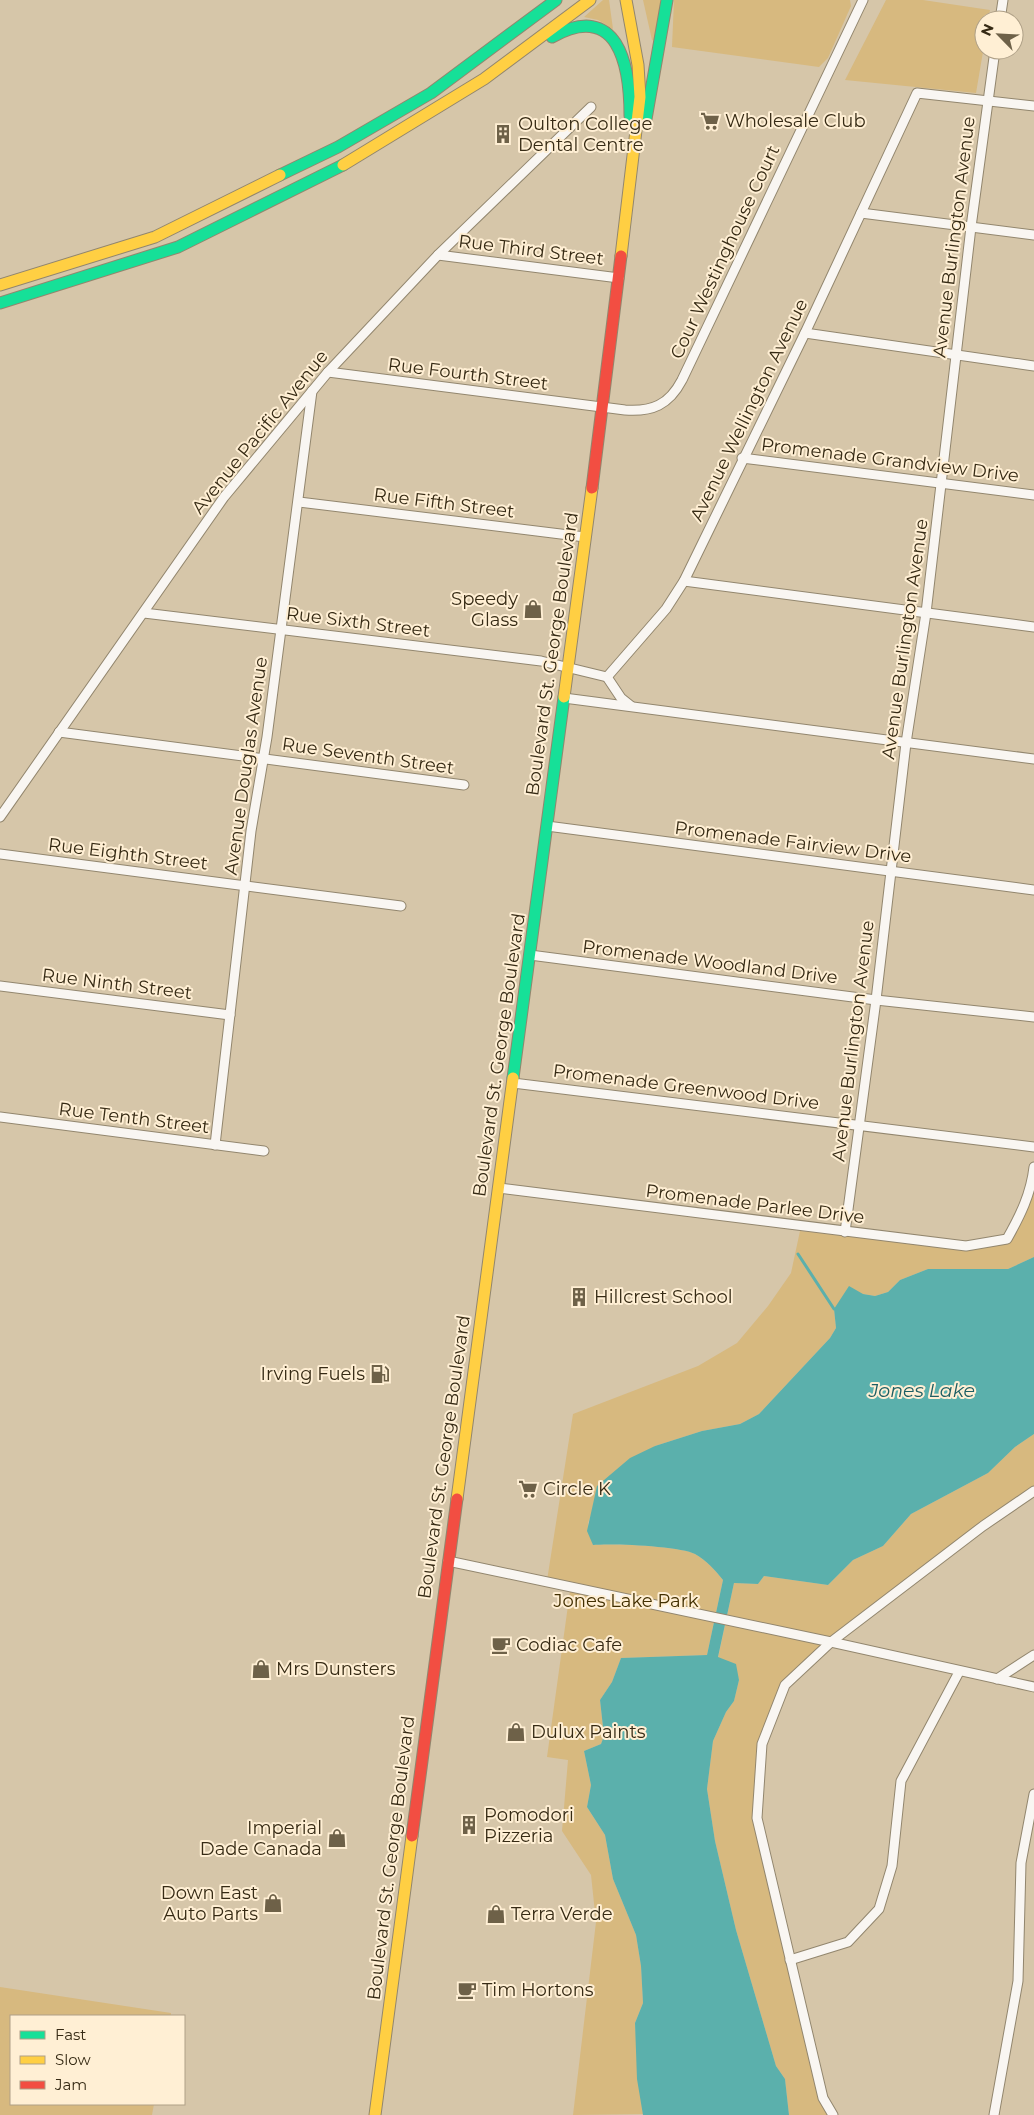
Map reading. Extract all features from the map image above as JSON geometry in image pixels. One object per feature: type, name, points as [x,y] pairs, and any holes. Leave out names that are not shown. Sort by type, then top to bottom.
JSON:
[{"type":"main road","points":[[449,80],[540,0]]},
{"type":"main road","points":[[0,285],[155,237],[370,130],[449,80],[556,0]]},
{"type":"main road","points":[[0,304],[178,247],[357,158],[439,108],[522,52],[590,0]]},
{"type":"main road","name":"Boulevard St. George Boulevard","points":[[375,2115],[603,408],[628,205],[640,96],[638,65],[626,0]]},
{"type":"main road","points":[[628,205],[657,62],[667,0]]},
{"type":"main road","points":[[522,52],[578,25],[599,28],[615,43],[624,62],[630,98],[628,205]]},
{"type":"street","name":"Cour Westinghouse Court","points":[[603,408],[640,411],[654,408],[668,400],[677,388],[863,0]]},
{"type":"street","name":"Avenue Burlington Avenue","points":[[844,1232],[876,1000],[906,743],[926,613],[970,227],[994,60]]},
{"type":"street","name":"Avenue Wellington Avenue","points":[[607,677],[666,609],[684,581],[742,458],[805,333],[918,93],[988,101]]},
{"type":"street","points":[[988,101],[1034,106]]},
{"type":"street","name":"Avenue Pacific Avenue","points":[[0,817],[224,497],[312,391],[438,255],[591,107]]},
{"type":"street","points":[[861,213],[1034,235]]},
{"type":"street","name":"Rue Third Street","points":[[438,255],[619,278]]},
{"type":"street","points":[[805,333],[1034,366]]},
{"type":"street","name":"Rue Fourth Street","points":[[328,372],[603,408]]},
{"type":"street","name":"Avenue Douglas Avenue","points":[[215,1145],[251,831],[264,758],[282,629],[312,391]]},
{"type":"street","name":"Promenade Grandview Drive","points":[[742,458],[942,485],[1034,495]]},
{"type":"street","name":"Rue Fifth Street","points":[[299,502],[585,537]]},
{"type":"street","points":[[684,581],[1034,627]]},
{"type":"street","name":"Rue Sixth Street","points":[[144,612],[541,661],[568,667]]},
{"type":"street","points":[[568,667],[607,677],[621,698],[636,708]]},
{"type":"street","points":[[564,698],[1034,759]]},
{"type":"street","name":"Rue Seventh Street","points":[[59,732],[464,785]]},
{"type":"street","name":"Promenade Fairview Drive","points":[[547,826],[1034,890]]},
{"type":"street","name":"Rue Eighth Street","points":[[0,854],[401,906]]},
{"type":"street","name":"Promenade Woodland Drive","points":[[530,955],[876,1000],[1034,1018]]},
{"type":"street","name":"Rue Ninth Street","points":[[0,986],[230,1016]]},
{"type":"street","name":"Promenade Greenwood Drive","points":[[513,1083],[1034,1147]]},
{"type":"street","name":"Rue Tenth Street","points":[[0,1117],[264,1151]]},
{"type":"street","name":"Promenade Parlee Drive","points":[[499,1188],[966,1246],[1007,1239],[1022,1211],[1032,1182],[1034,1167]]},
{"type":"street","points":[[833,2115],[823,2098],[757,1818],[762,1744],[785,1684],[831,1642],[983,1526],[1034,1491]]},
{"type":"street","points":[[448,1561],[1034,1687]]},
{"type":"street","points":[[997,1679],[1034,1656]]},
{"type":"street","points":[[790,1960],[848,1942],[879,1909],[892,1866],[901,1781],[959,1672]]},
{"type":"street","points":[[994,2115],[1018,1981],[1021,1863],[1034,1794]]},
{"type":"green space","points":[[603,0],[609,0],[613,29],[598,20],[584,17]]},
{"type":"green space","points":[[643,0],[661,0],[655,41],[652,40]]},
{"type":"green space","points":[[674,0],[850,0],[851,6],[828,58],[819,67],[672,47]]},
{"type":"green space","points":[[886,0],[923,0],[990,10],[974,10],[974,60],[982,60],[976,93],[845,80]]},
{"type":"green space","name":"Jones Lake Park","points":[[1034,1167],[1034,1257],[1008,1269],[928,1269],[900,1280],[888,1292],[875,1296],[863,1294],[834,1309],[836,1328],[830,1338],[759,1414],[740,1424],[702,1431],[655,1446],[591,1515],[588,1523],[593,1545],[614,1544],[687,1551],[703,1559],[723,1580],[707,1655],[621,1658],[612,1682],[600,1700],[604,1736],[601,1744],[584,1751],[591,1785],[587,1807],[605,1835],[613,1879],[636,1935],[641,1966],[643,2003],[635,2023],[643,2114],[573,2115],[596,1922],[591,1875],[562,1831],[568,1760],[547,1757],[570,1591],[546,1587],[573,1414],[698,1366],[737,1343],[768,1306],[791,1273],[800,1231],[966,1246],[1006,1239]]},
{"type":"green space","name":"Jones Lake Park","points":[[1034,1434],[1034,1491],[983,1526],[785,1684],[762,1744],[757,1819],[823,2098],[833,2115],[789,2115],[785,2079],[776,2066],[736,1930],[715,1841],[707,1789],[713,1741],[726,1712],[734,1701],[739,1680],[737,1674],[718,1658],[734,1583],[758,1584],[764,1576],[828,1585],[853,1560],[883,1546],[911,1514],[988,1473],[1015,1447]]},
{"type":"green space","points":[[0,1987],[171,2013],[171,2015],[10,2015],[10,2105],[154,2105],[152,2115],[0,2115]]},
{"type":"water","name":"Jones Lake","points":[[1034,1257],[1034,1434],[1015,1447],[988,1473],[911,1514],[883,1546],[853,1560],[828,1585],[764,1576],[758,1584],[734,1583],[718,1657],[736,1664],[739,1680],[734,1701],[726,1712],[713,1741],[707,1789],[715,1841],[736,1930],[776,2066],[785,2079],[789,2115],[643,2115],[637,2079],[635,2023],[643,2003],[641,1966],[636,1935],[613,1879],[605,1835],[587,1807],[591,1785],[584,1751],[601,1744],[604,1736],[600,1700],[612,1682],[621,1658],[707,1655],[723,1580],[703,1559],[687,1551],[614,1544],[593,1545],[587,1531],[597,1486],[630,1458],[655,1446],[702,1431],[740,1424],[759,1414],[830,1338],[836,1328],[834,1309],[849,1286],[863,1294],[875,1296],[888,1292],[900,1280],[928,1269],[1008,1269]]},
{"type":"waterway","points":[[798,1254],[834,1309]]},
{"type":"traffic: fast","points":[[280,175],[338,147],[431,93],[556,0]]},
{"type":"traffic: fast","points":[[646,119],[667,0]]},
{"type":"traffic: fast","points":[[552,37],[574,28],[592,27],[606,32],[616,44],[623,59],[627,77],[630,116]]},
{"type":"traffic: fast","points":[[0,303],[178,247],[343,165]]},
{"type":"traffic: fast","points":[[513,1078],[564,697]]},
{"type":"traffic: slow","points":[[343,165],[484,79],[590,0]]},
{"type":"traffic: slow","points":[[621,256],[640,97],[638,65],[626,0]]},
{"type":"traffic: slow","points":[[0,285],[155,237],[280,175]]},
{"type":"traffic: slow","points":[[564,697],[592,488]]},
{"type":"traffic: slow","points":[[457,1499],[513,1078]]},
{"type":"traffic: slow","points":[[375,2115],[412,1836]]},
{"type":"traffic: jam","points":[[592,488],[621,256]]},
{"type":"traffic: jam","points":[[412,1836],[457,1499]]},
{"type":"place","name":"Wholesale Club","points":[[710,121]]},
{"type":"place","name":"Oulton College Dental Centre","points":[[503,134]]},
{"type":"place","name":"Speedy Glass","points":[[533,609]]},
{"type":"place","name":"Hillcrest School","points":[[579,1297]]},
{"type":"place","name":"Irving Fuels","points":[[380,1374]]},
{"type":"place","name":"Circle K","points":[[528,1489]]},
{"type":"place","name":"Codiac Cafe","points":[[501,1645]]},
{"type":"place","name":"Mrs Dunsters","points":[[261,1669]]},
{"type":"place","name":"Dulux Paints","points":[[516,1732]]},
{"type":"place","name":"Pomodori Pizzeria","points":[[469,1825]]},
{"type":"place","name":"Imperial Dade Canada","points":[[337,1838]]},
{"type":"place","name":"Down East Auto Parts","points":[[273,1903]]},
{"type":"place","name":"Terra Verde","points":[[496,1914]]},
{"type":"place","name":"Tim Hortons","points":[[467,1990]]}]
